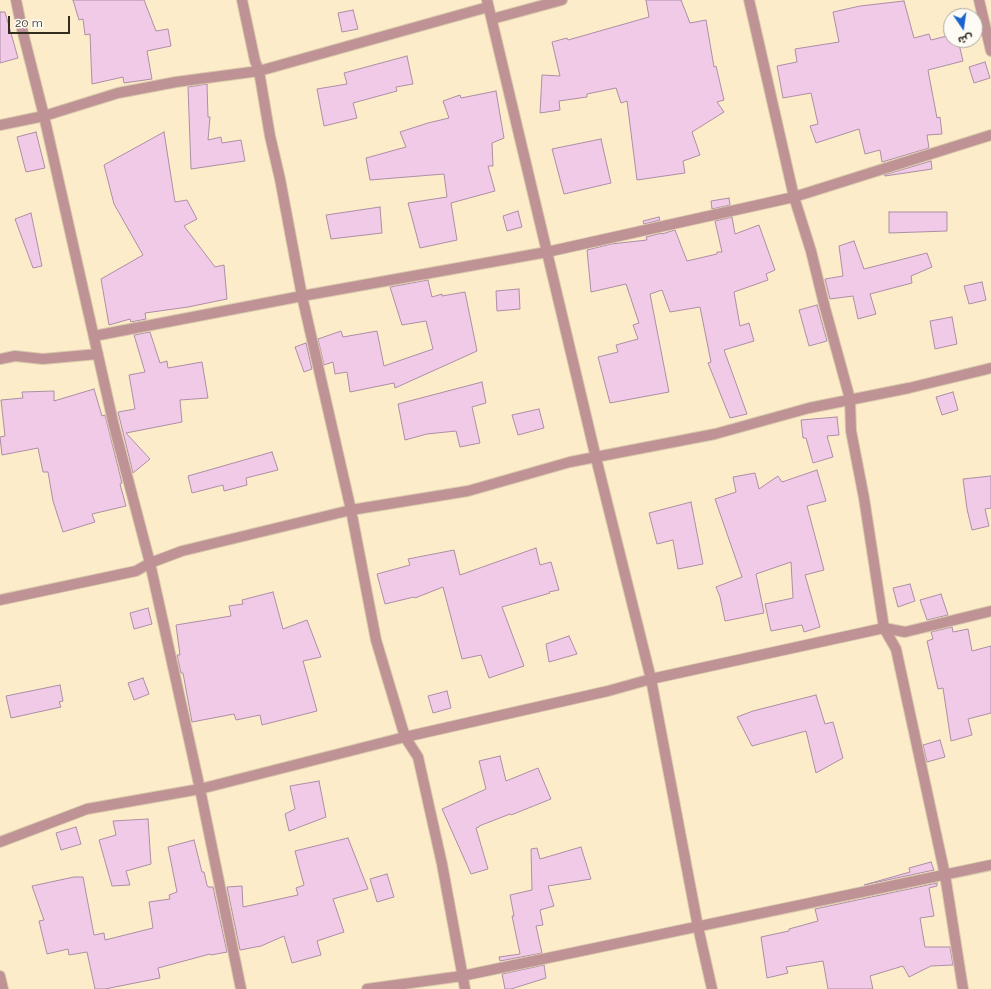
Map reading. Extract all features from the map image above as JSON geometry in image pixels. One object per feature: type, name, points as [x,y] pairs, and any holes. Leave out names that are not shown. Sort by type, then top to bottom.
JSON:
[{"type":"street","points":[[16,0],[44,116],[114,426],[150,563],[200,789],[241,989]]},
{"type":"street","points":[[242,0],[255,61],[259,71],[270,136],[280,179],[302,296],[351,510],[376,640],[406,737],[418,757],[442,864],[465,989]]},
{"type":"street","points":[[492,19],[562,0]]},
{"type":"street","points":[[749,0],[794,197],[811,251],[850,399],[851,430],[864,498],[884,628],[896,649],[945,875],[963,989]]},
{"type":"street","points":[[979,0],[991,51]]},
{"type":"street","points":[[0,125],[44,116],[118,93],[176,82],[259,71],[488,3],[596,458],[651,679],[698,927],[712,989]]},
{"type":"street","points":[[94,336],[302,296],[547,252],[794,197],[991,135]]},
{"type":"street","points":[[0,359],[15,356],[43,359],[98,354]]},
{"type":"street","points":[[0,600],[136,571],[150,563],[182,551],[351,510],[468,491],[570,462],[715,434],[809,408],[909,388],[991,368]]},
{"type":"street","points":[[0,842],[88,809],[200,789],[406,737],[608,691],[651,679],[884,628],[905,632],[991,611]]},
{"type":"street","points":[[367,989],[462,976],[991,865]]},
{"type":"street","points":[[0,976],[3,989]]},
{"type":"building","points":[[73,0],[144,0],[156,31],[168,29],[171,46],[147,51],[152,79],[124,83],[123,77],[92,84],[90,34],[85,35],[83,19],[79,20]]},
{"type":"building","points":[[646,0],[681,0],[690,23],[706,20],[714,67],[716,66],[724,100],[717,102],[724,112],[692,132],[700,155],[683,161],[685,173],[637,180],[627,101],[621,103],[616,88],[587,94],[587,97],[559,101],[560,110],[540,113],[542,75],[560,76],[552,42],[567,38],[568,40],[649,17]]},
{"type":"building","points":[[904,1],[914,38],[929,34],[931,40],[943,37],[943,48],[960,48],[963,61],[928,70],[937,118],[940,117],[942,134],[927,135],[929,148],[882,162],[880,150],[865,154],[859,129],[816,143],[810,126],[818,124],[811,93],[783,98],[777,66],[797,62],[795,49],[839,42],[833,12],[860,6]]},
{"type":"building","points":[[353,10],[358,29],[342,32],[338,13]]},
{"type":"building","points":[[0,12],[5,12],[18,58],[0,63]]},
{"type":"building","points":[[407,56],[413,84],[396,87],[397,91],[353,103],[357,118],[324,126],[317,89],[347,84],[344,73]]},
{"type":"building","points":[[985,62],[990,78],[974,83],[969,67]]},
{"type":"building","points":[[207,84],[208,117],[210,117],[208,140],[221,137],[222,143],[241,140],[245,161],[191,169],[188,87]]},
{"type":"building","points":[[496,91],[504,138],[492,143],[493,166],[488,166],[495,191],[451,203],[457,240],[420,248],[408,203],[447,197],[444,174],[370,180],[366,158],[406,147],[400,132],[449,118],[443,101],[460,95],[461,98]]},
{"type":"building","points":[[36,132],[45,168],[26,172],[17,137]]},
{"type":"building","points":[[164,132],[175,202],[187,200],[197,219],[184,226],[215,267],[224,265],[227,299],[188,307],[145,313],[146,319],[131,322],[130,319],[109,325],[101,279],[143,255],[114,204],[104,165]]},
{"type":"building","points":[[601,139],[611,183],[564,194],[552,149]]},
{"type":"building","points":[[931,161],[932,169],[884,175]]},
{"type":"building","points":[[729,198],[730,205],[712,209],[711,201]]},
{"type":"building","points":[[380,207],[382,233],[331,239],[326,215]]},
{"type":"building","points":[[518,211],[522,227],[507,231],[503,216]]},
{"type":"building","points":[[889,212],[947,212],[947,231],[889,233]]},
{"type":"building","points":[[31,213],[42,266],[33,268],[15,219]]},
{"type":"building","points":[[659,217],[660,220],[644,224],[643,221]]},
{"type":"building","points":[[732,217],[735,234],[759,225],[775,270],[766,274],[768,280],[734,292],[740,326],[749,323],[754,341],[724,350],[747,414],[730,418],[708,363],[711,362],[700,307],[670,312],[662,290],[650,294],[669,392],[610,403],[598,357],[618,352],[616,345],[638,339],[633,325],[639,323],[626,284],[591,292],[587,250],[611,244],[647,240],[646,237],[675,230],[687,261],[717,254],[717,252],[722,252],[715,221]]},
{"type":"building","points":[[854,241],[864,269],[927,253],[932,267],[911,276],[912,283],[870,294],[876,314],[858,319],[853,296],[830,299],[825,279],[843,276],[839,246]]},
{"type":"building","points":[[428,280],[432,297],[442,294],[442,296],[465,292],[477,351],[395,388],[394,383],[350,392],[347,372],[335,374],[333,362],[324,365],[318,339],[341,331],[343,337],[377,331],[384,366],[433,349],[426,321],[402,325],[390,287]]},
{"type":"building","points":[[982,282],[986,300],[969,304],[964,286]]},
{"type":"building","points":[[519,289],[520,309],[497,311],[496,291]]},
{"type":"building","points":[[817,305],[827,341],[809,346],[799,310]]},
{"type":"building","points":[[952,317],[957,344],[935,349],[930,321]]},
{"type":"building","points":[[150,332],[160,363],[167,361],[168,368],[202,362],[208,398],[180,400],[182,422],[126,433],[150,459],[133,473],[118,412],[135,409],[129,375],[145,372],[134,335]]},
{"type":"building","points":[[306,343],[312,369],[304,372],[295,347]]},
{"type":"building","points":[[482,382],[486,403],[472,407],[480,443],[460,447],[456,431],[427,434],[405,440],[398,404]]},
{"type":"building","points":[[94,389],[102,416],[105,415],[122,483],[120,484],[126,506],[92,514],[95,522],[63,532],[53,501],[48,472],[43,472],[38,448],[2,455],[0,437],[5,436],[1,400],[23,398],[22,392],[54,391],[54,401]]},
{"type":"building","points":[[953,392],[958,410],[942,415],[936,397]]},
{"type":"building","points":[[539,409],[544,428],[518,435],[512,415]]},
{"type":"building","points":[[837,417],[839,435],[827,436],[833,457],[813,463],[806,438],[803,438],[801,420]]},
{"type":"building","points":[[272,452],[278,470],[246,478],[247,485],[224,491],[223,485],[192,493],[188,476]]},
{"type":"building","points":[[817,470],[826,501],[807,506],[824,570],[805,575],[820,627],[804,632],[802,625],[771,631],[765,604],[793,598],[791,562],[756,574],[764,613],[725,621],[720,597],[716,587],[742,577],[715,499],[736,492],[733,477],[755,473],[759,489],[778,476],[782,482]]},
{"type":"building","points":[[991,476],[991,508],[985,509],[989,526],[972,530],[967,509],[963,479]]},
{"type":"building","points":[[691,502],[703,564],[678,569],[673,540],[657,544],[649,513]]},
{"type":"building","points":[[536,548],[540,565],[551,562],[559,590],[502,607],[524,666],[489,678],[481,655],[462,659],[443,587],[415,598],[385,604],[377,574],[410,565],[408,559],[454,550],[460,575]]},
{"type":"building","points":[[910,584],[915,601],[898,607],[893,588]]},
{"type":"building","points":[[273,592],[283,629],[307,620],[321,657],[303,661],[317,711],[262,725],[260,715],[236,720],[234,714],[192,722],[183,673],[181,673],[177,655],[180,655],[176,625],[231,616],[229,606],[243,604],[242,600]]},
{"type":"building","points":[[941,594],[948,615],[927,620],[920,600]]},
{"type":"building","points":[[148,608],[152,624],[134,629],[130,613]]},
{"type":"building","points":[[952,627],[953,632],[968,629],[972,651],[991,646],[991,713],[968,719],[972,735],[951,741],[943,688],[938,689],[927,641],[933,639],[931,632]]},
{"type":"building","points":[[569,636],[577,654],[549,662],[546,644]]},
{"type":"building","points":[[143,678],[149,694],[134,700],[128,683]]},
{"type":"building","points":[[60,685],[63,701],[59,702],[61,707],[11,718],[6,696]]},
{"type":"building","points":[[447,691],[451,708],[433,713],[428,696]]},
{"type":"building","points":[[816,695],[825,724],[833,722],[843,758],[816,773],[806,731],[752,746],[737,717],[753,711]]},
{"type":"building","points":[[940,740],[945,757],[927,762],[923,745]]},
{"type":"building","points":[[500,756],[506,781],[538,768],[551,799],[476,828],[488,869],[471,874],[442,809],[486,789],[479,761]]},
{"type":"building","points":[[319,781],[326,817],[289,831],[285,814],[295,809],[290,786]]},
{"type":"building","points":[[148,819],[151,864],[126,871],[130,885],[112,886],[99,840],[116,835],[113,821]]},
{"type":"building","points":[[76,827],[81,844],[61,850],[56,833]]},
{"type":"building","points":[[348,838],[368,889],[333,899],[344,932],[317,941],[321,955],[292,963],[284,936],[261,946],[240,950],[227,887],[242,886],[243,907],[298,895],[296,888],[304,885],[295,851]]},
{"type":"building","points":[[194,840],[207,885],[208,887],[213,887],[227,952],[210,954],[158,968],[160,978],[105,989],[95,989],[87,952],[69,955],[68,949],[47,954],[39,921],[44,920],[32,886],[74,877],[83,877],[94,935],[104,933],[105,940],[153,928],[149,902],[170,899],[169,895],[177,892],[168,847]]},
{"type":"building","points":[[581,847],[591,879],[548,886],[554,906],[540,910],[543,925],[536,926],[542,953],[500,961],[499,957],[520,954],[512,916],[514,916],[510,895],[532,890],[531,849],[537,848],[540,859]]},
{"type":"building","points":[[931,862],[934,870],[864,885],[910,872],[909,868]]},
{"type":"building","points":[[387,874],[394,897],[377,902],[370,879]]},
{"type":"building","points":[[937,883],[937,886],[929,888],[934,916],[920,918],[925,947],[950,947],[953,965],[931,966],[909,977],[903,966],[870,976],[873,989],[828,989],[823,961],[786,967],[788,973],[767,978],[761,937],[789,931],[789,929],[818,921],[815,909]]},
{"type":"building","points":[[544,965],[546,978],[511,989],[505,989],[502,974]]}]
